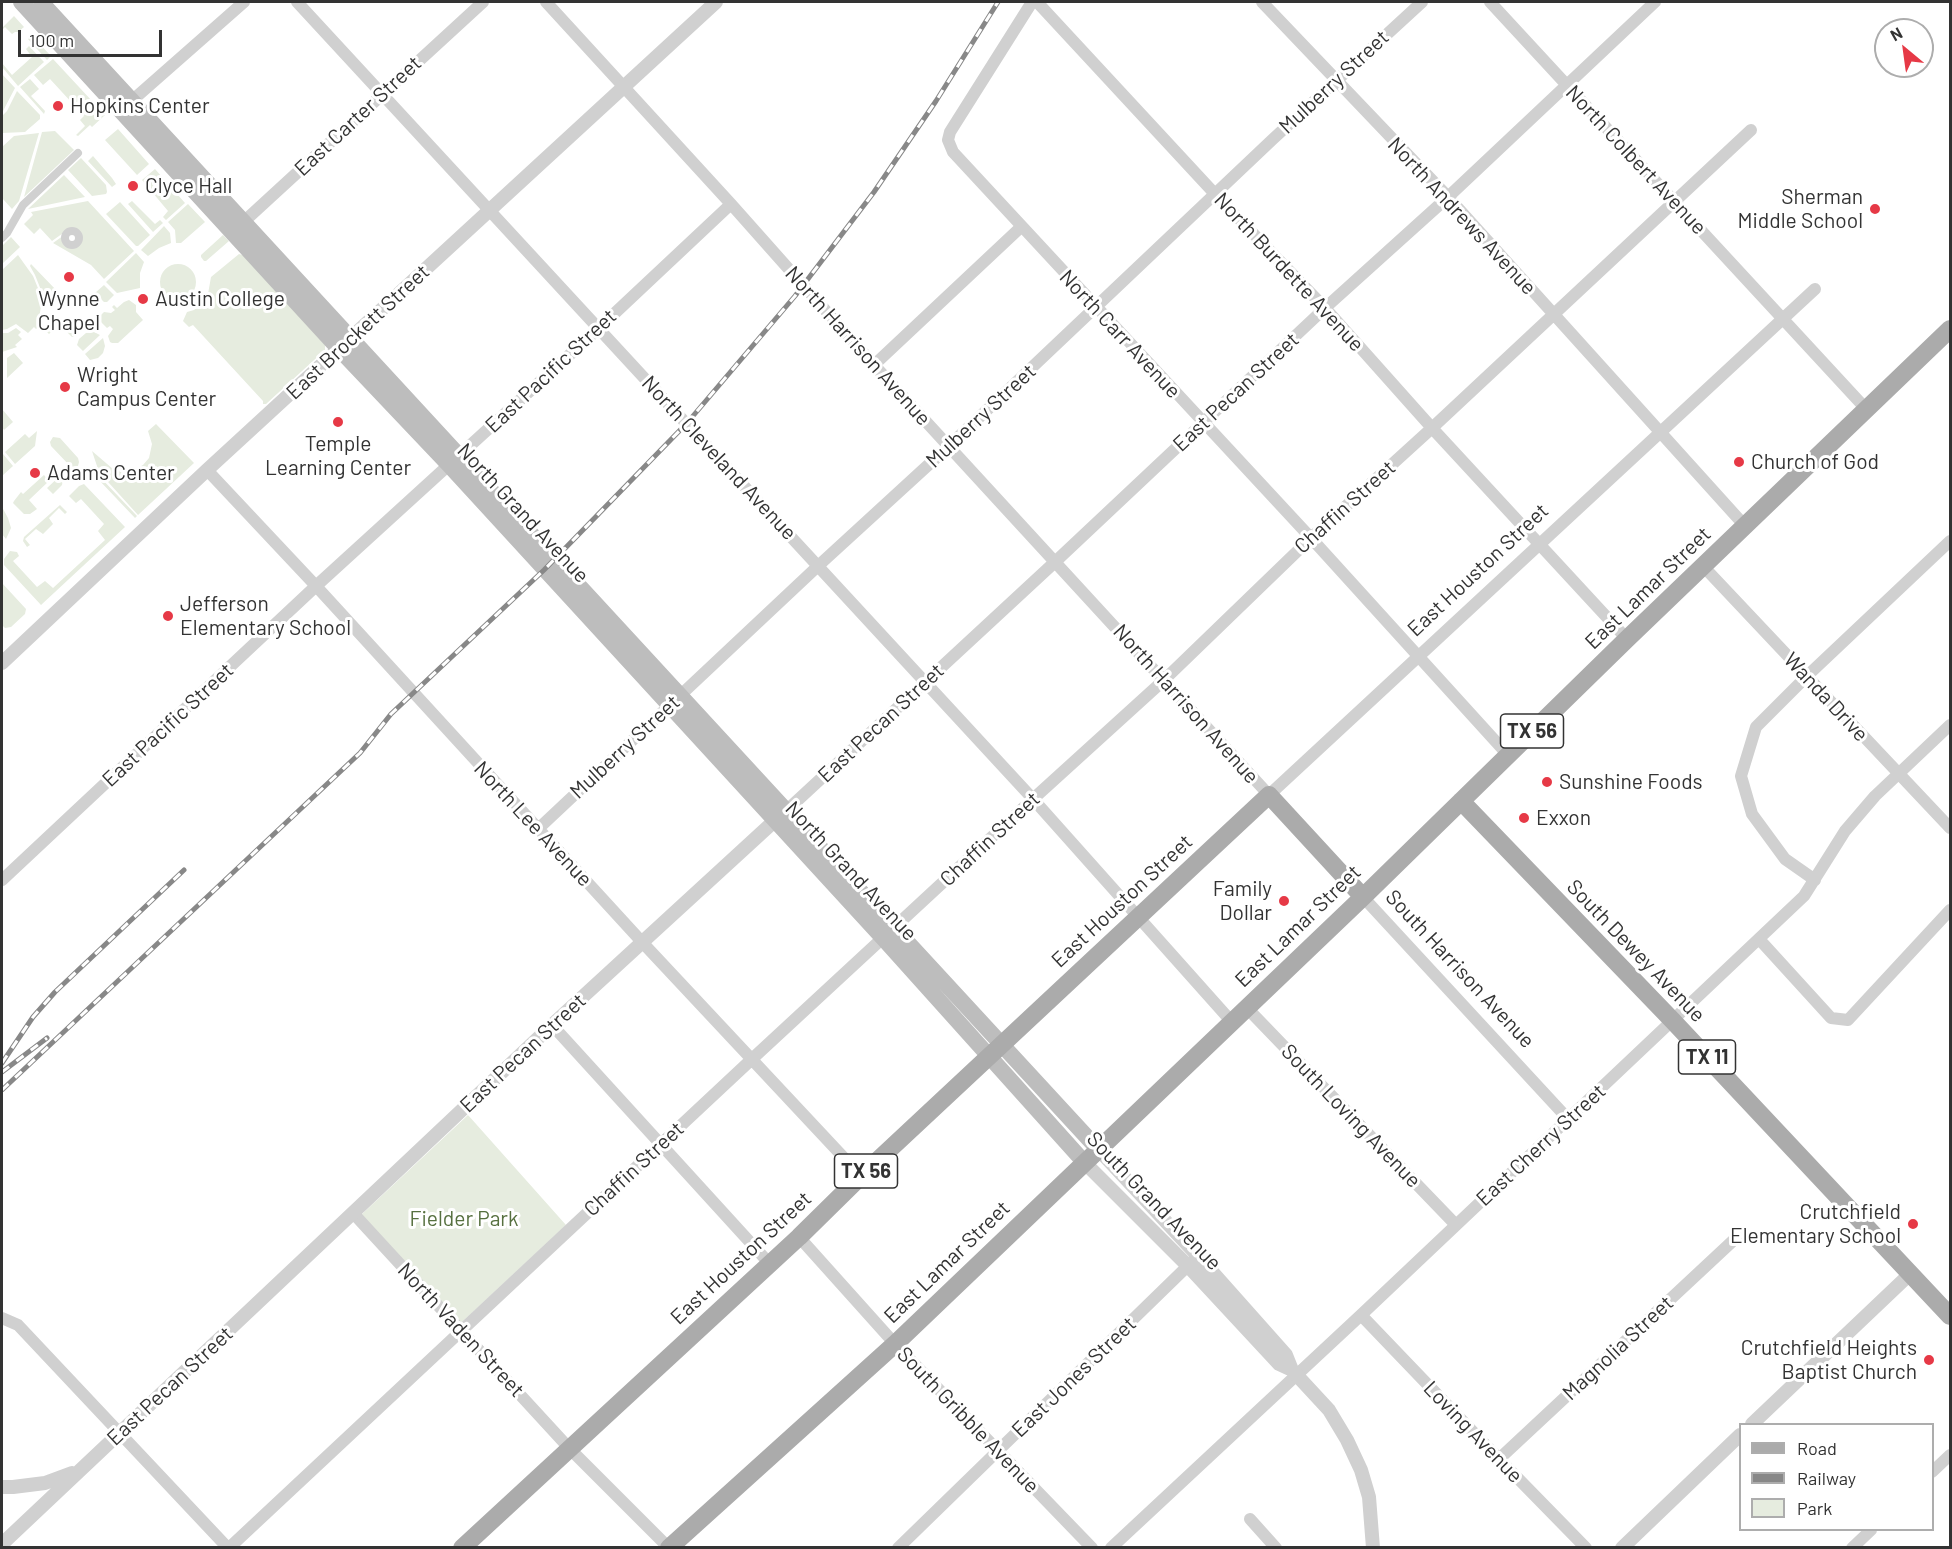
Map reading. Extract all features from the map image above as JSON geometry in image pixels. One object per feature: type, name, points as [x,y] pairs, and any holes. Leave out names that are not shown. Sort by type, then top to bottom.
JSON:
[{"type":"main road","name":"North Grand Avenue","points":[[21,2],[127,105]]},
{"type":"main road","name":"North Grand Avenue","points":[[41,2],[127,105],[345,345],[454,460],[996,1051]]},
{"type":"main road","name":"East Lamar Street","points":[[669,1548],[895,1344],[1363,897],[1627,639],[1950,329]]},
{"type":"main road","name":"South Harrison Avenue","points":[[1269,795],[1363,897]]},
{"type":"main road","name":"East Houston Street","points":[[462,1548],[798,1237],[1269,795]]},
{"type":"main road","name":"South Dewey Avenue","points":[[1461,801],[1673,1021],[1950,1316]]},
{"type":"main road","points":[[1336,868],[1362,878],[1375,876],[1395,865]]},
{"type":"main road","name":"South Grand Avenue","points":[[996,1051],[1098,1149]]},
{"type":"main road","name":"South Grand Avenue","points":[[996,1051],[1084,1162]]},
{"type":"street","points":[[127,105],[244,2]]},
{"type":"street","name":"North Cleveland Avenue","points":[[297,2],[926,682],[1139,916],[1231,1022]]},
{"type":"street","name":"East Carter Street","points":[[238,227],[483,2]]},
{"type":"street","name":"North Harrison Avenue","points":[[546,2],[731,204],[874,365],[1269,795]]},
{"type":"street","name":"East Brockett Street","points":[[2,663],[207,470],[716,2]]},
{"type":"street","name":"North Carr Avenue","points":[[1032,2],[950,132],[948,140],[953,152],[1311,538],[1508,755]]},
{"type":"street","name":"North Burdette Avenue","points":[[1037,2],[1324,308],[1627,639]]},
{"type":"street","name":"North Andrews Avenue","points":[[1262,2],[1448,197],[1745,526]]},
{"type":"street","name":"Mulberry Street","points":[[538,828],[1422,2]]},
{"type":"street","name":"North Colbert Avenue","points":[[1490,2],[1867,410]]},
{"type":"street","name":"East Pecan Street","points":[[5,1542],[552,1025],[926,682],[1324,308],[1448,197],[1655,2]]},
{"type":"street","name":"Chaffin Street","points":[[229,1548],[752,1059],[1164,680],[1311,538],[1750,130]]},
{"type":"street","points":[[2,238],[23,205],[78,153]]},
{"type":"street","name":"East Pacific Street","points":[[2,880],[316,586],[599,328],[731,204]]},
{"type":"street","points":[[874,365],[1021,227]]},
{"type":"street","name":"East Houston Street","points":[[1269,795],[1815,290]]},
{"type":"street","name":"North Lee Avenue","points":[[207,470],[861,1176]]},
{"type":"street","points":[[1815,880],[1785,860],[1752,814],[1741,776],[1756,727],[1950,541]]},
{"type":"street","name":"Wanda Drive","points":[[1703,566],[1950,828]]},
{"type":"street","name":"East Cherry Street","points":[[1111,1548],[1294,1372],[1362,1315],[1804,896],[1845,831],[1875,796],[1950,725]]},
{"type":"street","name":"South Harrison Avenue","points":[[1363,897],[1569,1120]]},
{"type":"street","points":[[1759,939],[1831,1018],[1848,1020],[1950,910]]},
{"type":"street","name":"South Loving Avenue","points":[[1246,1007],[1456,1225]]},
{"type":"street","points":[[552,1025],[769,1263]]},
{"type":"street","name":"South Grand Avenue","points":[[1098,1149],[1193,1261]]},
{"type":"street","name":"South Grand Avenue","points":[[1084,1162],[1107,1186],[1193,1261],[1286,1355],[1294,1372],[1329,1410],[1361,1470],[1369,1497],[1373,1548]]},
{"type":"street","points":[[1107,1186],[1120,1173]]},
{"type":"street","name":"North Vaden Street","points":[[353,1213],[569,1448],[669,1548]]},
{"type":"street","name":"South Gribble Avenue","points":[[798,1237],[997,1452],[1092,1548]]},
{"type":"street","name":"Magnolia Street","points":[[1499,1459],[1737,1237]]},
{"type":"street","name":"East Jones Street","points":[[898,1548],[1193,1261]]},
{"type":"street","points":[[1754,1423],[1911,1273]]},
{"type":"street","name":"Loving Avenue","points":[[1362,1315],[1586,1548]]},
{"type":"street","points":[[4,1322],[18,1325],[229,1548]]},
{"type":"street","points":[[1622,1548],[1739,1436]]},
{"type":"street","points":[[1934,1470],[1950,1455]]},
{"type":"street","points":[[2,1487],[45,1483],[80,1470]]},
{"type":"street","points":[[1250,1519],[1276,1548]]},
{"type":"street","points":[[1852,1548],[1870,1531]]},
{"type":"green space","points":[[14,16],[24,27],[12,34],[5,27],[2,30],[2,28]]},
{"type":"green space","points":[[32,36],[51,56],[47,60],[28,39]]},
{"type":"green space","points":[[29,46],[44,62],[18,86],[2,67],[2,63],[12,75],[32,57],[26,49]]},
{"type":"green space","points":[[53,59],[105,115],[78,136],[76,135],[85,126],[80,120],[84,116],[50,79],[43,85],[34,75]]},
{"type":"green space","points":[[2,74],[15,88],[2,113]]},
{"type":"green space","points":[[30,79],[39,89],[31,96],[45,111],[44,114],[20,87]]},
{"type":"green space","points":[[17,91],[40,115],[40,119],[25,132],[2,133],[2,116]]},
{"type":"green space","points":[[118,129],[149,164],[137,175],[105,140]]},
{"type":"green space","points":[[55,131],[74,150],[24,197],[42,132]]},
{"type":"green space","points":[[39,133],[19,201],[12,209],[2,198],[2,147],[14,136]]},
{"type":"green space","points":[[93,156],[116,184],[112,187],[88,161]]},
{"type":"green space","points":[[81,158],[106,185],[106,194],[92,196],[68,170]]},
{"type":"green space","points":[[155,169],[185,203],[166,220],[163,217],[168,211],[142,180]]},
{"type":"green space","points":[[64,175],[85,197],[28,209]]},
{"type":"green space","points":[[88,201],[134,251],[104,279],[91,265],[53,243],[67,233],[66,242],[75,245],[80,238],[76,232],[66,231],[52,241],[40,228],[34,234],[24,224],[33,215],[31,212]]},
{"type":"green space","points":[[132,201],[155,224],[160,220],[163,223],[153,232],[128,204]]},
{"type":"green space","points":[[120,202],[150,235],[138,246],[106,214]]},
{"type":"green space","points":[[188,204],[205,222],[181,243],[176,243],[175,230],[168,222]]},
{"type":"green space","points":[[164,226],[170,233],[171,243],[148,256],[141,250]]},
{"type":"green space","points":[[223,235],[229,241],[204,261],[201,255]]},
{"type":"green space","points":[[11,237],[20,247],[2,264],[2,246]]},
{"type":"green space","points":[[136,253],[144,262],[140,273],[140,288],[117,293],[106,282]]},
{"type":"green space","points":[[239,254],[245,256],[325,345],[325,350],[266,404],[263,404],[263,401],[193,325],[189,327],[183,321],[187,312],[194,310],[204,301],[208,294],[211,277]]},
{"type":"green space","points":[[18,255],[33,276],[42,298],[38,327],[36,329],[34,327],[28,333],[16,324],[2,330],[2,270]]},
{"type":"green space","points":[[31,264],[58,292],[49,300],[53,304],[50,306],[45,300]]},
{"type":"green space","points":[[178,264],[191,269],[196,282],[191,295],[178,300],[165,295],[160,282],[165,269]]},
{"type":"green space","points":[[104,285],[114,295],[107,302],[95,293]]},
{"type":"green space","points":[[129,300],[136,305],[136,312],[143,320],[118,343],[112,343],[108,336],[113,329],[110,326],[107,328],[101,322],[100,316],[104,312],[111,313],[115,310],[112,307],[114,305],[117,308]]},
{"type":"green space","points":[[63,319],[77,333],[76,337],[72,337],[59,324],[49,334],[43,328]]},
{"type":"green space","points":[[16,328],[21,332],[18,335],[22,339],[15,345],[17,347],[2,352],[2,333],[8,333]]},
{"type":"green space","points":[[94,332],[100,335],[83,351],[77,345],[79,339],[86,333]]},
{"type":"green space","points":[[103,338],[105,346],[103,353],[98,358],[90,360],[85,354]]},
{"type":"green space","points":[[14,353],[23,363],[7,378],[7,358]]},
{"type":"green space","points":[[2,409],[13,422],[4,430],[2,427]]},
{"type":"green space","points":[[156,424],[194,463],[138,515],[99,472],[92,451],[113,469],[121,472],[134,470],[149,458],[152,444],[148,431]]},
{"type":"green space","points":[[37,431],[35,446],[15,464],[5,452],[25,434],[29,438]]},
{"type":"green space","points":[[53,437],[60,438],[78,458],[78,466],[70,466],[51,446],[50,442]]},
{"type":"green space","points":[[2,455],[13,466],[2,476]]},
{"type":"green space","points":[[44,475],[49,481],[29,500],[37,509],[30,514],[24,514],[13,503],[14,501],[21,492],[23,494]]},
{"type":"green space","points":[[61,475],[62,485],[53,494],[47,488]]},
{"type":"green space","points":[[100,477],[137,516],[135,518],[98,479]]},
{"type":"green space","points":[[84,484],[125,527],[41,605],[4,565],[4,559],[10,551],[17,552],[19,556],[13,561],[37,587],[45,581],[53,588],[105,540],[98,531],[104,524],[81,499],[76,503],[69,496]]},
{"type":"green space","points":[[60,505],[67,512],[65,514],[59,508],[49,518],[53,524],[43,534],[36,529],[25,539],[30,545],[27,547],[23,541],[24,537]]},
{"type":"green space","points":[[2,507],[11,528],[6,539],[2,534]]},
{"type":"green space","points":[[2,583],[26,609],[25,614],[11,627],[5,628],[2,625]]},
{"type":"green space","name":"Fielder Park","points":[[468,1115],[566,1225],[461,1323],[361,1215]]},
{"type":"railway","points":[[2,1090],[360,753],[391,714],[544,570],[687,423],[795,296],[874,192],[936,101],[998,2]]},
{"type":"railway","points":[[2,1063],[33,1017],[55,992],[184,870]]},
{"type":"railway","points":[[2,1072],[47,1038]]},
{"type":"place","name":"Hopkins Center","points":[[58,106]]},
{"type":"place","name":"Clyce Hall","points":[[133,186]]},
{"type":"place","name":"Sherman Middle School","points":[[1875,209]]},
{"type":"place","name":"Wynne Chapel","points":[[69,277]]},
{"type":"place","name":"Austin College","points":[[143,299]]},
{"type":"place","name":"Wright Campus Center","points":[[65,387]]},
{"type":"place","name":"Temple Learning Center","points":[[338,422]]},
{"type":"place","name":"Church of God","points":[[1739,462]]},
{"type":"place","name":"Adams Center","points":[[35,473]]},
{"type":"place","name":"Jefferson Elementary School","points":[[168,616]]},
{"type":"place","name":"Sunshine Foods","points":[[1547,782]]},
{"type":"place","name":"Exxon","points":[[1524,818]]},
{"type":"place","name":"Family Dollar","points":[[1284,901]]},
{"type":"place","name":"Crutchfield Elementary School","points":[[1913,1224]]},
{"type":"place","name":"Crutchfield Heights Baptist Church","points":[[1929,1360]]}]
